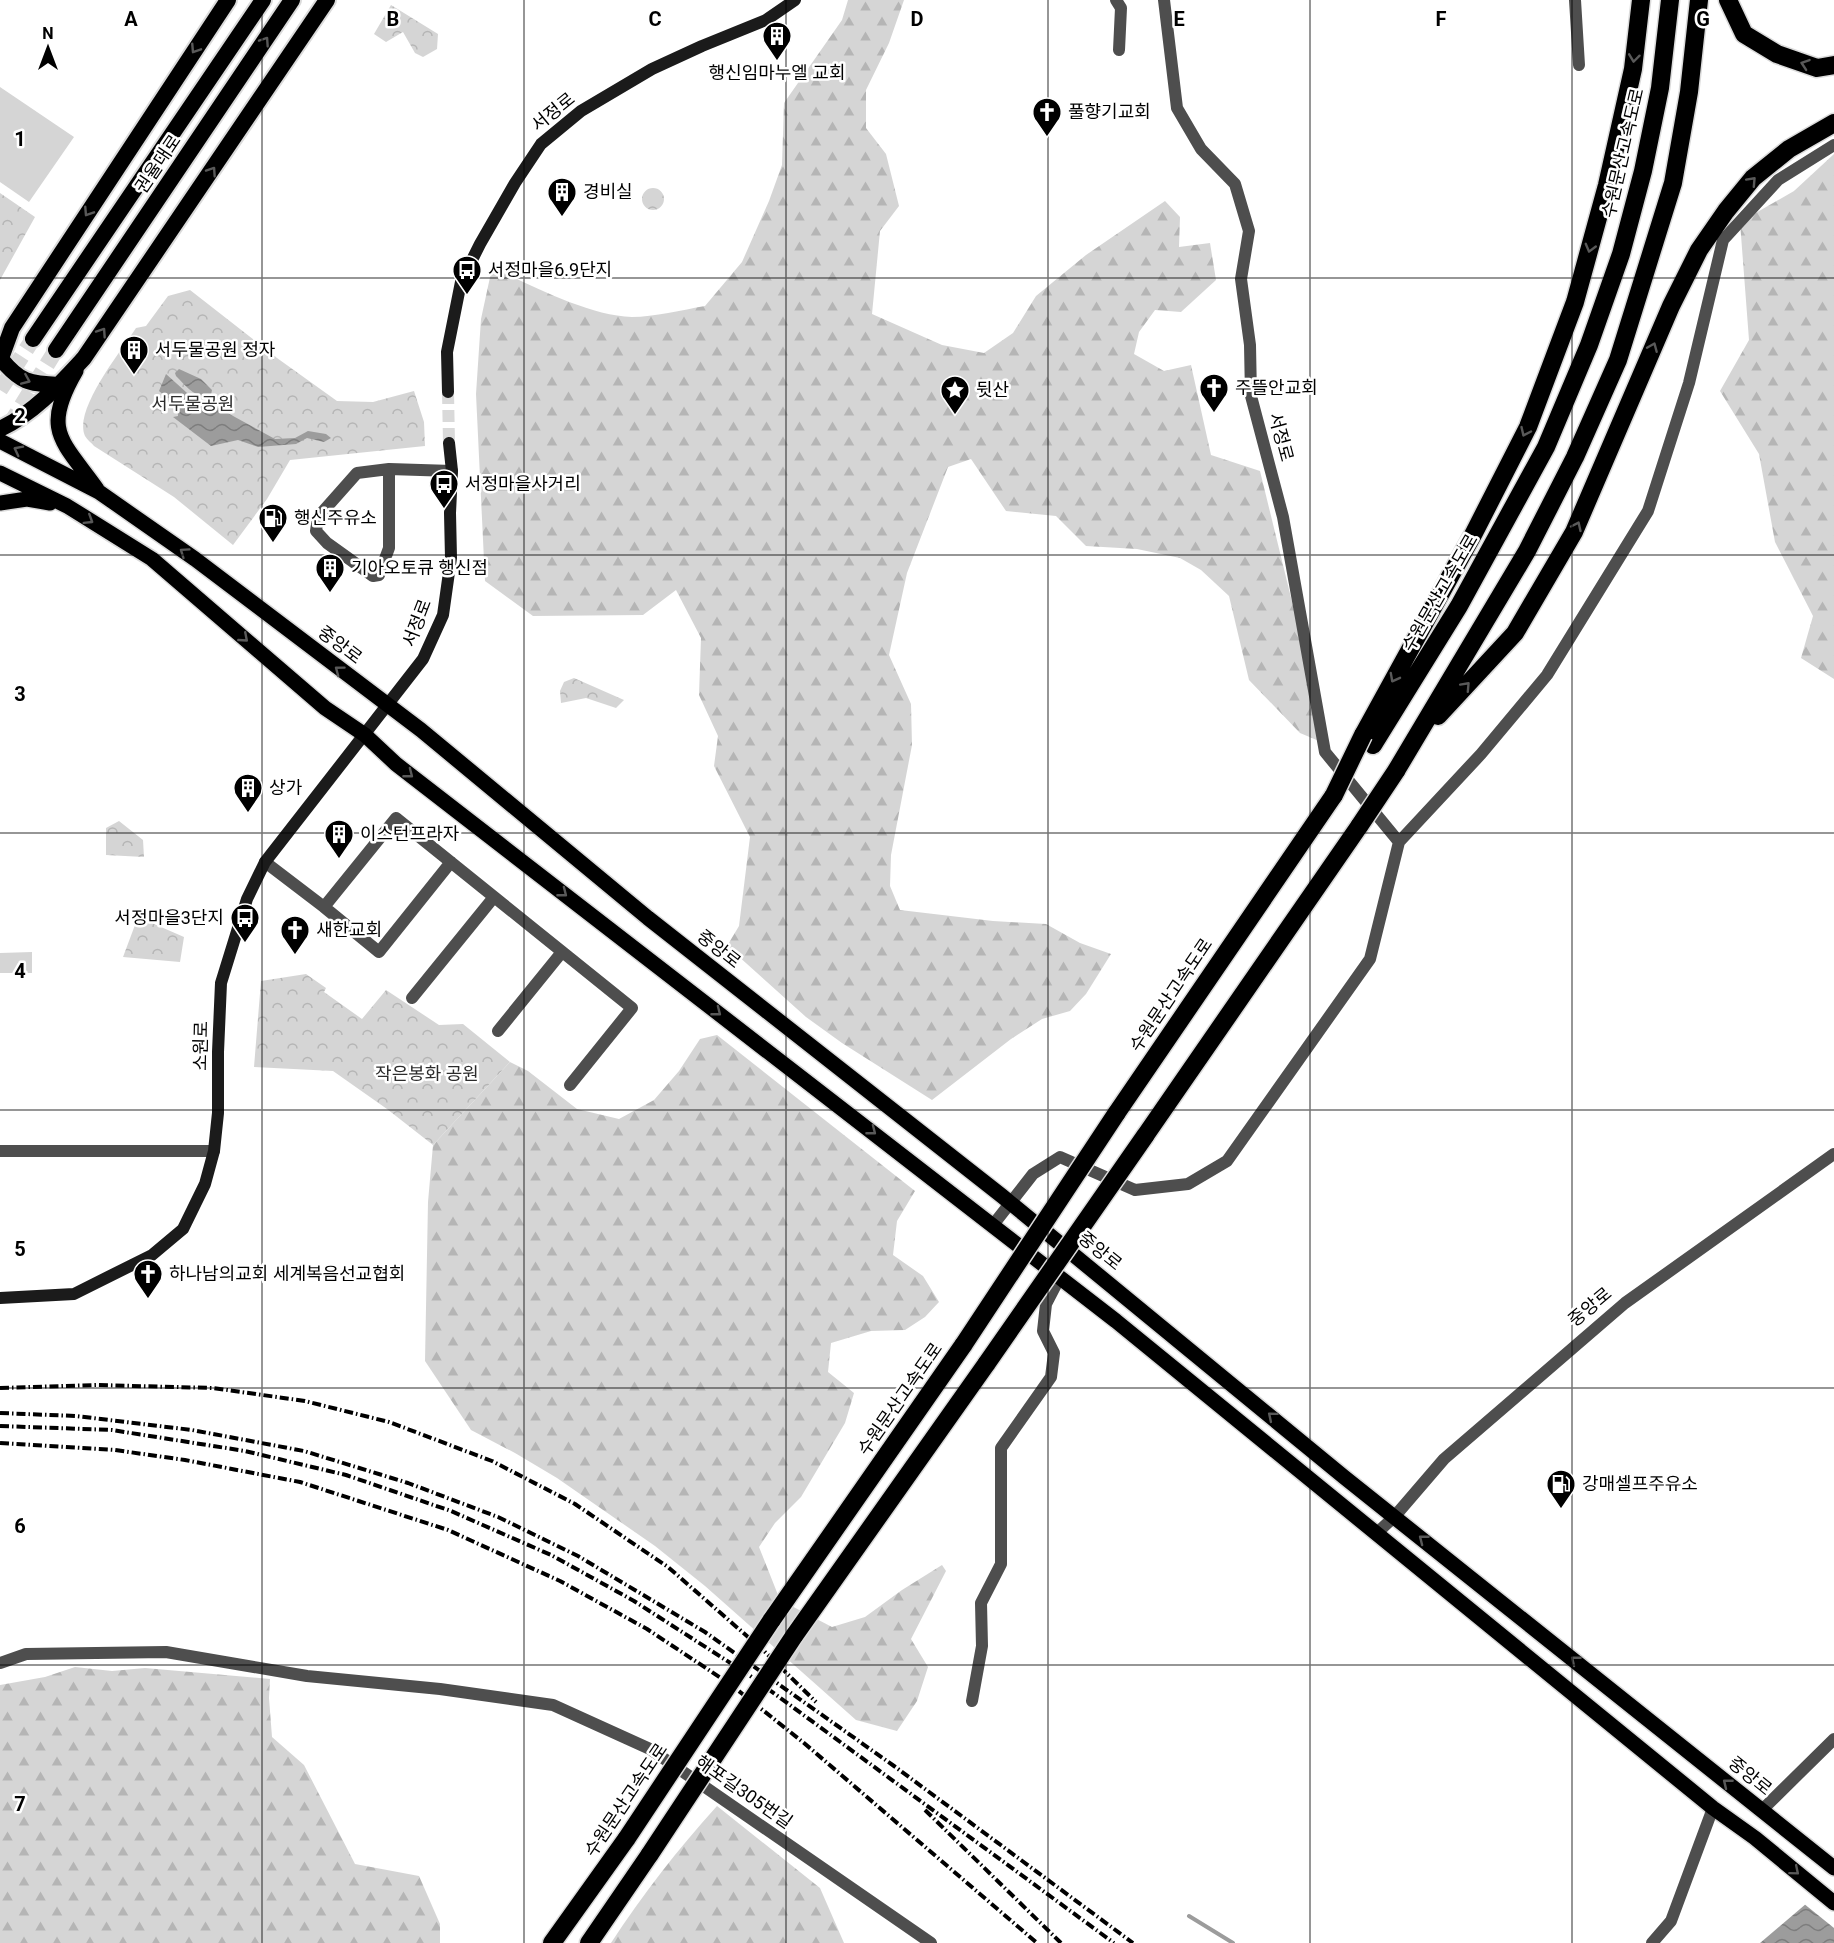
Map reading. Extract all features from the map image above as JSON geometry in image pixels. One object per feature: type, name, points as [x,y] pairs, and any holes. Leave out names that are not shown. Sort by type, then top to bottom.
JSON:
[{"type":"highway","points":[[59,385],[26,382],[18,377],[0,354],[12,328],[228,0]]},
{"type":"highway","name":"권율대로","points":[[33,339],[263,0]]},
{"type":"highway","name":"권율대로","points":[[56,350],[292,0]]},
{"type":"highway","points":[[0,429],[23,417],[59,385],[84,358],[327,0]]},
{"type":"highway","points":[[1368,740],[1528,427],[1575,302],[1607,185],[1632,69],[1641,0]]},
{"type":"highway","name":"수원문산고속도로","points":[[552,1943],[627,1838],[771,1621],[964,1344],[1116,1114],[1334,795],[1368,740],[1459,606],[1540,457],[1589,345],[1621,254],[1643,171],[1660,88],[1670,0]]},
{"type":"highway","points":[[589,1943],[794,1636],[987,1363],[1360,825],[1396,771],[1527,551],[1575,457],[1618,360],[1673,183],[1689,92],[1699,0]]},
{"type":"highway","points":[[1728,0],[1744,34],[1777,54],[1817,68],[1834,65]]},
{"type":"highway","points":[[1412,744],[1515,633],[1574,532],[1671,306],[1699,250],[1726,211],[1753,178],[1789,148],[1834,123]]},
{"type":"main road","name":"서정로","points":[[448,392],[447,352],[461,282],[515,183],[541,144],[581,111],[652,69],[766,20],[795,0]]},
{"type":"main road","points":[[84,358],[59,405],[58,432],[63,443],[99,492]]},
{"type":"main road","name":"중앙로","points":[[0,441],[99,492],[195,559],[421,730],[648,918],[1011,1203],[1395,1516],[1834,1868]]},
{"type":"main road","name":"서정로","points":[[386,704],[423,658],[443,615],[451,558],[452,471],[449,443]]},
{"type":"main road","points":[[0,473],[67,506],[152,559],[325,708],[365,735],[396,764],[1060,1277],[1713,1808],[1755,1838],[1834,1903]]},
{"type":"main road","points":[[0,503],[27,500],[67,506]]},
{"type":"main road","name":"소원로","points":[[0,1298],[74,1294],[152,1255],[183,1229],[205,1184],[214,1151],[218,1113],[221,983],[247,899],[265,862],[365,735],[386,704]]},
{"type":"street","points":[[1116,0],[1120,8],[1119,50]]},
{"type":"street","name":"서정로","points":[[1164,0],[1177,108],[1201,148],[1235,184],[1249,231],[1241,279],[1250,345],[1251,396],[1283,517],[1325,752],[1399,842]]},
{"type":"street","points":[[1575,0],[1579,65]]},
{"type":"street","points":[[993,1225],[1033,1174],[1059,1157],[1135,1190],[1188,1184],[1227,1161],[1370,959],[1399,842],[1481,754],[1547,675],[1648,511],[1689,383],[1723,240],[1778,180],[1834,145]]},
{"type":"street","points":[[388,469],[389,548],[379,574],[373,576],[327,543],[316,531],[318,517],[326,506],[357,473],[388,469],[452,471]]},
{"type":"street","points":[[324,907],[396,818],[632,1008],[570,1085]]},
{"type":"street","points":[[265,862],[378,951],[451,862]]},
{"type":"street","points":[[412,998],[494,897]]},
{"type":"street","points":[[498,1031],[562,952]]},
{"type":"street","points":[[0,1151],[214,1151]]},
{"type":"street","name":"중앙로","points":[[1377,1533],[1395,1516],[1443,1458],[1625,1303],[1834,1154]]},
{"type":"street","points":[[972,1701],[982,1646],[981,1603],[1001,1564],[1001,1448],[1051,1377],[1054,1353],[1044,1330],[1046,1304],[1060,1277]]},
{"type":"street","name":"해포길305번길","points":[[0,1663],[26,1654],[166,1652],[307,1676],[440,1689],[554,1706],[650,1749],[931,1943]]},
{"type":"street","points":[[1767,1815],[1834,1739]]},
{"type":"street","points":[[1652,1943],[1671,1921],[1713,1808]]},
{"type":"green space","points":[[848,0],[904,0],[889,43],[866,90],[866,128],[886,154],[899,206],[880,231],[872,314],[942,345],[984,353],[1013,333],[1036,296],[1086,255],[1165,201],[1180,217],[1179,247],[1210,243],[1216,280],[1181,312],[1155,310],[1139,332],[1134,354],[1164,371],[1191,365],[1211,455],[1260,471],[1295,614],[1319,741],[1300,733],[1249,680],[1229,596],[1201,570],[1180,558],[1137,549],[1086,546],[1056,516],[1006,511],[971,459],[948,467],[907,573],[889,655],[911,704],[912,745],[891,855],[890,886],[900,910],[993,921],[1046,924],[1080,943],[1111,954],[1086,994],[1070,1011],[1042,1019],[1011,1039],[932,1100],[842,1043],[806,1017],[727,946],[739,926],[750,837],[714,766],[718,736],[699,695],[701,638],[676,590],[643,615],[533,616],[485,581],[476,394],[481,319],[492,268],[579,306],[615,315],[649,316],[705,306],[742,262],[782,165],[784,103],[842,20]]},
{"type":"green space","points":[[391,5],[438,34],[437,49],[423,57],[415,53],[403,32],[386,42],[374,34]]},
{"type":"green space","points":[[0,87],[74,137],[29,202],[0,182]]},
{"type":"green space","points":[[1834,154],[1834,679],[1801,658],[1813,616],[1775,542],[1759,454],[1720,391],[1749,340],[1740,222],[1794,191]]},
{"type":"green space","points":[[653,188],[661,191],[664,199],[661,207],[653,210],[645,207],[642,199],[645,191]]},
{"type":"green space","points":[[0,193],[35,217],[0,280]]},
{"type":"green space","name":"서두물공원","points":[[190,290],[277,358],[337,401],[373,402],[414,391],[424,422],[425,446],[290,460],[267,499],[233,545],[174,497],[94,446],[85,436],[83,425],[92,396],[136,328],[146,326],[168,296]]},
{"type":"green space","points":[[574,678],[624,700],[616,708],[586,698],[561,703],[560,691],[564,682]]},
{"type":"green space","points":[[119,821],[143,840],[144,857],[106,855],[106,828]]},
{"type":"green space","points":[[138,917],[184,937],[180,962],[123,957]]},
{"type":"green space","points":[[32,952],[32,973],[0,973],[0,953]]},
{"type":"green space","name":"작은봉화 공원","points":[[306,974],[326,988],[324,992],[362,1019],[386,990],[439,1025],[463,1024],[510,1062],[433,1145],[333,1071],[254,1067],[261,981]]},
{"type":"green space","points":[[717,1035],[915,1191],[897,1221],[893,1255],[923,1276],[939,1302],[925,1317],[905,1330],[871,1331],[831,1343],[828,1372],[854,1393],[845,1423],[801,1497],[775,1523],[759,1547],[780,1600],[832,1627],[865,1617],[942,1565],[946,1571],[911,1639],[928,1667],[917,1701],[897,1731],[856,1720],[705,1586],[655,1546],[557,1478],[471,1430],[425,1361],[428,1202],[433,1145],[510,1062],[528,1071],[577,1109],[619,1119],[654,1100],[679,1071],[700,1039]]},
{"type":"green space","points":[[75,1667],[112,1671],[145,1668],[270,1679],[272,1737],[304,1765],[355,1864],[419,1876],[440,1924],[440,1943],[0,1943],[0,1685],[45,1677]]},
{"type":"green space","points":[[717,1806],[820,1888],[844,1943],[611,1943],[661,1872]]},
{"type":"water","points":[[179,369],[201,379],[212,390],[211,395],[201,396],[192,391],[176,376],[175,373]]},
{"type":"water","points":[[166,374],[196,401],[211,404],[275,439],[295,438],[308,431],[326,434],[331,438],[324,442],[307,438],[296,444],[258,447],[238,440],[211,446],[173,417],[178,416],[177,400],[167,398],[159,391]]},
{"type":"water","points":[[1834,1880],[1834,1943],[1760,1943]]},
{"type":"pier","points":[[1834,1877],[1834,1928],[1803,1903]]},
{"type":"waterway","points":[[1189,1916],[1233,1943]]},
{"type":"tunnel","points":[[0,390],[33,339]]},
{"type":"tunnel","points":[[9,426],[56,350]]},
{"type":"tunnel","points":[[448,392],[449,443]]},
{"type":"railway","points":[[0,1388],[97,1385],[213,1388],[305,1401],[389,1422],[492,1461],[575,1504],[668,1567],[764,1651],[816,1702]]},
{"type":"railway","points":[[0,1413],[76,1416],[192,1430],[304,1451],[408,1483],[498,1517],[578,1556],[705,1632],[894,1766],[1133,1943]]},
{"type":"railway","points":[[0,1426],[112,1430],[245,1451],[346,1475],[451,1511],[551,1555],[634,1601],[749,1675],[1114,1943]]},
{"type":"railway","points":[[0,1443],[115,1450],[185,1460],[300,1482],[448,1530],[560,1581],[647,1629],[730,1684],[804,1743],[1037,1943]]},
{"type":"railway","points":[[925,1810],[1061,1943]]},
{"type":"place","name":"행신임마누엘 교회","points":[[777,62]]},
{"type":"place","name":"풀향기교회","points":[[1047,138]]},
{"type":"place","name":"경비실","points":[[562,218]]},
{"type":"place","name":"서정마을6.9단지","points":[[467,296]]},
{"type":"place","name":"서두물공원 정자","points":[[134,376]]},
{"type":"place","name":"주뜰안교회","points":[[1214,414]]},
{"type":"place","name":"뒷산","points":[[955,416]]},
{"type":"place","name":"서정마을사거리","points":[[444,510]]},
{"type":"place","name":"행신주유소","points":[[273,544]]},
{"type":"place","name":"기아오토큐 행신점","points":[[330,594]]},
{"type":"place","name":"상가","points":[[248,814]]},
{"type":"place","name":"이스턴프라자","points":[[339,860]]},
{"type":"place","name":"서정마을3단지","points":[[245,944]]},
{"type":"place","name":"새한교회","points":[[295,956]]},
{"type":"place","name":"하나남의교회 세계복음선교협회","points":[[148,1300]]},
{"type":"place","name":"강매셀프주유소","points":[[1561,1510]]}]
